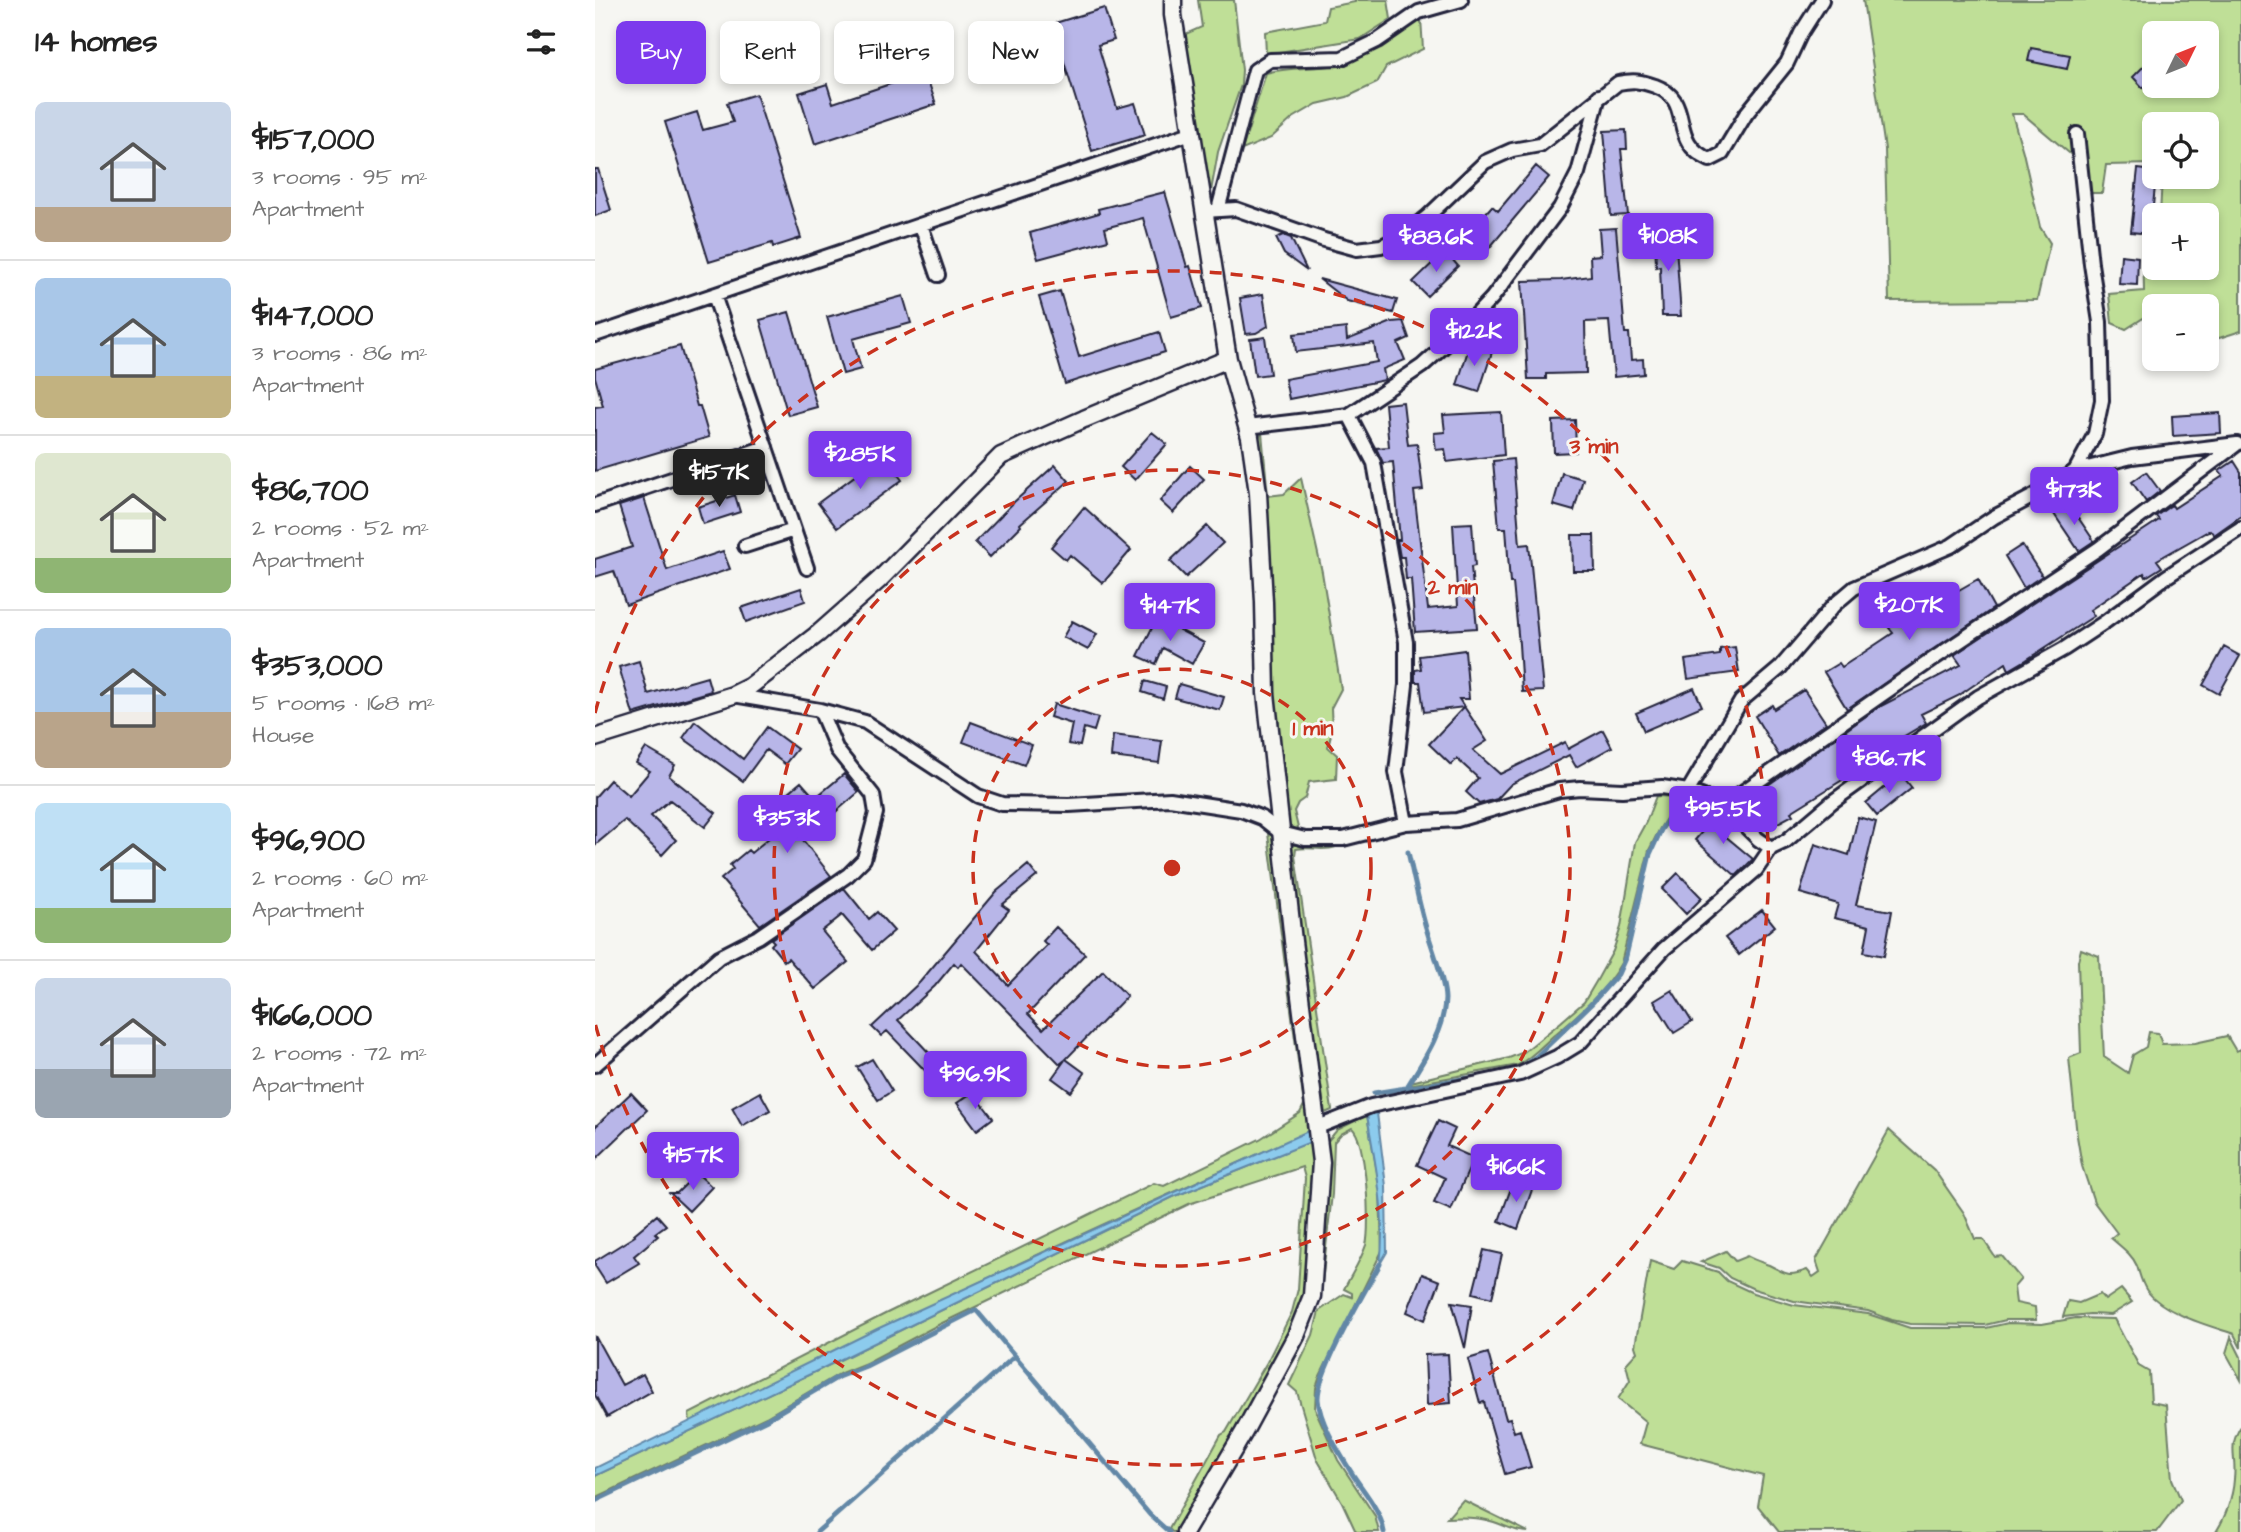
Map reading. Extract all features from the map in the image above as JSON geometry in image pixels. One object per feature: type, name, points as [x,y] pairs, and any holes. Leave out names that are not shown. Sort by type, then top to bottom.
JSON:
[{"type":"street","points":[[1162,0],[1173,8],[1191,133],[1211,210],[1228,359],[1247,427],[1258,493],[1266,693],[1293,941],[1321,1161],[1312,1296],[1296,1336],[1185,1532]]},
{"type":"street","points":[[1211,210],[1255,70],[1270,60],[1342,58],[1377,41],[1419,12],[1461,0]]},
{"type":"street","points":[[1211,210],[1236,209],[1357,249],[1381,246],[1402,237],[1427,217],[1485,162],[1512,150],[1540,145],[1599,96],[1618,83],[1634,80],[1667,91],[1676,102],[1686,142],[1696,154],[1710,160],[1722,154],[1746,114],[1787,63],[1801,33],[1822,0]]},
{"type":"street","points":[[1247,427],[1349,415],[1422,366],[1462,330],[1492,298],[1560,208],[1578,173],[1599,96]]},
{"type":"street","points":[[595,335],[1191,133]]},
{"type":"street","points":[[2075,471],[2095,434],[2102,400],[2100,322],[2077,134]]},
{"type":"street","points":[[921,225],[938,275]]},
{"type":"street","points":[[714,295],[807,568]]},
{"type":"street","points":[[595,738],[733,695],[749,687],[819,633],[879,580],[1001,456],[1228,359]]},
{"type":"street","points":[[1349,415],[1374,463],[1406,642],[1406,685],[1395,772],[1406,823]]},
{"type":"street","points":[[1688,791],[1741,701],[1780,668],[1834,606],[1854,588],[1951,546],[1994,517],[2075,471],[2131,457],[2239,444]]},
{"type":"street","points":[[1724,805],[1936,657],[2098,550],[2239,444]]},
{"type":"street","points":[[595,505],[766,447]]},
{"type":"street","points":[[1318,1128],[1371,1106],[1520,1074],[1580,1043],[1664,949],[1756,870],[1771,848],[1786,841],[1832,802],[1978,697],[2064,649],[2241,528]]},
{"type":"street","points":[[745,546],[794,530]]},
{"type":"street","points":[[733,695],[820,710],[865,722],[978,796],[1002,804],[1069,805],[1170,799],[1241,810],[1262,818],[1282,833],[1305,839],[1343,839],[1406,823],[1457,820],[1559,790],[1662,787],[1688,791],[1724,805],[1758,839],[1771,848]]},
{"type":"street","points":[[595,1065],[719,957],[758,937],[848,875],[864,859],[876,813],[873,794],[837,750],[820,710]]},
{"type":"green space","points":[[1198,0],[1234,0],[1242,70],[1241,85],[1218,152],[1210,197],[1183,35],[1202,27]]},
{"type":"green space","points":[[1355,0],[1388,0],[1391,19],[1360,39],[1266,54],[1265,32],[1325,21],[1328,7]]},
{"type":"green space","points":[[1863,0],[2241,0],[2241,331],[2219,338],[2219,294],[2142,294],[2142,319],[2126,329],[2112,323],[2109,294],[2144,291],[2144,280],[2219,280],[2219,203],[2161,203],[2161,189],[2219,189],[2219,112],[2142,112],[2142,164],[2106,165],[2102,193],[2088,193],[2075,158],[2023,114],[2012,114],[2040,227],[2050,243],[2037,300],[1889,301],[1885,149]]},
{"type":"green space","points":[[1421,18],[1423,49],[1386,67],[1377,83],[1347,97],[1317,104],[1293,118],[1271,138],[1242,150],[1266,73],[1332,66],[1351,61],[1383,44]]},
{"type":"green space","points":[[1262,433],[1268,496],[1284,494],[1301,478],[1322,572],[1341,689],[1331,708],[1332,730],[1328,747],[1337,755],[1336,779],[1309,782],[1305,798],[1298,803],[1294,811],[1299,832],[1287,828],[1282,818],[1257,440]]},
{"type":"green space","points":[[1656,796],[1680,797],[1649,850],[1621,963],[1599,993],[1536,1052],[1518,1065],[1409,1085],[1411,1082],[1524,1052],[1584,1002],[1613,951],[1621,927],[1635,842]]},
{"type":"green space","points":[[1267,826],[1274,832],[1290,959],[1285,965]]},
{"type":"green space","points":[[1293,845],[1336,847],[1296,849],[1295,856],[1332,1110],[1325,1113],[1288,853]]},
{"type":"green space","points":[[2081,949],[2099,956],[2104,1057],[2128,1073],[2133,1055],[2146,1047],[2149,1032],[2158,1033],[2162,1044],[2195,1043],[2227,1036],[2236,1051],[2241,1049],[2241,1348],[2234,1334],[2187,1318],[2155,1299],[2145,1288],[2132,1258],[2111,1238],[2117,1233],[2094,1202],[2082,1166],[2069,1058],[2081,1053],[2078,961]]},
{"type":"green space","points":[[1286,972],[1294,973],[1315,1145],[1304,1292],[1299,1312],[1280,1351],[1178,1532],[1169,1529],[1221,1435],[1226,1432],[1267,1362],[1292,1312],[1298,1289],[1305,1178],[1302,1167],[1189,1204],[841,1373],[766,1417],[595,1498],[595,1476],[603,1472],[1173,1197],[1312,1141],[1308,1132],[1230,1167],[997,1274],[690,1422],[689,1414],[887,1313],[1154,1183],[1164,1186],[1260,1139],[1300,1113],[1304,1105]]},
{"type":"green space","points":[[1367,1115],[1380,1189],[1382,1251],[1320,1376],[1316,1388],[1315,1409],[1338,1460],[1375,1516],[1379,1532],[1356,1532],[1317,1459],[1297,1392],[1289,1385],[1313,1335],[1319,1311],[1344,1294],[1352,1297],[1352,1293],[1344,1289],[1366,1245],[1364,1165],[1357,1136],[1352,1128],[1334,1142],[1332,1194],[1320,1301],[1314,1306],[1306,1335],[1293,1362],[1195,1532],[1189,1532],[1298,1343],[1326,1143],[1337,1130]]},
{"type":"green space","points":[[1889,1130],[1934,1170],[1964,1213],[1975,1239],[1983,1239],[1995,1257],[2002,1256],[2021,1279],[2014,1287],[2016,1303],[2035,1307],[2036,1320],[2006,1320],[1985,1325],[1910,1324],[1868,1311],[1794,1301],[1754,1289],[1730,1278],[1719,1268],[1701,1262],[1726,1251],[1735,1261],[1747,1256],[1786,1274],[1807,1270],[1813,1277],[1820,1272],[1816,1260]]},
{"type":"green space","points":[[1650,1261],[1674,1269],[1682,1261],[1718,1272],[1727,1281],[1753,1293],[1794,1305],[1868,1314],[1910,1328],[1986,1328],[2008,1323],[2042,1324],[2076,1318],[2114,1319],[2139,1366],[2149,1372],[2151,1402],[2166,1405],[2172,1479],[2181,1500],[2157,1532],[1779,1532],[1758,1506],[1763,1476],[1640,1444],[1646,1422],[1618,1399],[1630,1380],[1626,1364],[1637,1352],[1635,1346]]},
{"type":"green space","points":[[2121,1289],[2132,1302],[2111,1315],[2063,1317],[2068,1301],[2079,1303],[2100,1294],[2105,1300]]},
{"type":"green space","points":[[2231,1337],[2241,1357],[2241,1380],[2226,1353]]},
{"type":"green space","points":[[2241,1426],[2241,1532],[2216,1532],[2232,1493],[2235,1471],[2233,1447]]},
{"type":"green space","points":[[1463,1500],[1528,1532],[1482,1519],[1447,1518]]},
{"type":"water","points":[[1377,1113],[1386,1186],[1387,1252],[1380,1264],[1381,1208],[1367,1115]]},
{"type":"water","points":[[1308,1131],[1313,1135],[1313,1141],[1173,1197],[595,1476],[595,1468],[877,1329]]},
{"type":"building","points":[[1104,8],[1114,40],[1098,45],[1117,108],[1135,103],[1145,135],[1092,151],[1064,62],[1064,21],[1062,21]]},
{"type":"building","points":[[2031,48],[2070,55],[2067,69],[2028,61]]},
{"type":"building","points":[[2142,68],[2142,87],[2133,77]]},
{"type":"building","points":[[827,84],[833,103],[890,84],[929,84],[936,104],[815,144],[799,93]]},
{"type":"building","points":[[756,94],[801,238],[773,247],[772,243],[709,262],[665,122],[697,112],[703,130],[733,122],[727,103]]},
{"type":"building","points":[[1626,130],[1627,149],[1621,149],[1628,215],[1611,216],[1604,131]]},
{"type":"building","points":[[1536,166],[1549,177],[1480,259],[1467,248],[1482,231],[1475,225],[1492,206],[1498,211]]},
{"type":"building","points":[[595,169],[598,169],[611,210],[595,216]]},
{"type":"building","points":[[2138,169],[2142,170],[2142,189],[2155,189],[2153,203],[2142,203],[2142,233],[2131,232]]},
{"type":"building","points":[[1165,192],[1202,308],[1171,317],[1143,218],[1105,228],[1108,240],[1038,259],[1030,233],[1099,213],[1098,209]]},
{"type":"building","points":[[1616,228],[1625,333],[1629,333],[1631,360],[1643,359],[1644,374],[1614,377],[1609,321],[1585,322],[1586,373],[1546,374],[1546,379],[1528,379],[1522,281],[1591,276],[1590,256],[1601,255],[1599,229]]},
{"type":"building","points":[[1655,232],[1675,232],[1681,316],[1662,316],[1660,266],[1656,267]]},
{"type":"building","points":[[1283,235],[1291,238],[1307,271],[1284,254],[1276,238]]},
{"type":"building","points":[[1445,251],[1458,266],[1427,296],[1413,282]]},
{"type":"building","points":[[2121,255],[2138,257],[2137,285],[2119,284]]},
{"type":"building","points":[[1319,279],[1397,300],[1393,313],[1347,301]]},
{"type":"building","points":[[1060,291],[1079,357],[1159,332],[1165,352],[1065,384],[1039,297]]},
{"type":"building","points":[[1263,294],[1268,326],[1256,333],[1246,334],[1240,298]]},
{"type":"building","points":[[903,296],[911,323],[853,339],[861,369],[843,374],[827,317]]},
{"type":"building","points":[[789,312],[817,407],[788,415],[760,320]]},
{"type":"building","points":[[1403,321],[1409,338],[1398,343],[1405,360],[1383,369],[1385,380],[1289,399],[1285,379],[1377,362],[1374,343],[1296,352],[1294,334],[1346,328],[1347,340],[1392,322]]},
{"type":"building","points":[[1265,337],[1270,374],[1255,376],[1250,339]]},
{"type":"building","points":[[1470,344],[1492,352],[1479,392],[1457,385]]},
{"type":"building","points":[[680,346],[709,437],[595,471],[595,407],[603,406],[595,369]]},
{"type":"building","points":[[1403,402],[1408,445],[1417,444],[1423,490],[1414,491],[1428,609],[1458,606],[1453,524],[1472,523],[1475,566],[1471,567],[1477,628],[1415,632],[1411,579],[1406,579],[1404,557],[1400,557],[1397,540],[1400,540],[1393,462],[1383,463],[1376,448],[1389,447],[1385,404]]},
{"type":"building","points":[[1501,412],[1504,455],[1447,462],[1445,449],[1436,450],[1434,433],[1445,432],[1443,415]]},
{"type":"building","points":[[2220,413],[2221,433],[2173,436],[2172,416]]},
{"type":"building","points":[[1575,420],[1576,452],[1554,453],[1553,421]]},
{"type":"building","points":[[1152,432],[1167,444],[1135,480],[1121,467]]},
{"type":"building","points":[[883,455],[902,480],[837,528],[818,503]]},
{"type":"building","points":[[1513,459],[1520,545],[1529,544],[1543,691],[1522,692],[1506,528],[1499,528],[1493,461]]},
{"type":"building","points":[[2234,461],[2241,472],[2241,516],[2214,535],[2210,530],[2157,560],[2162,567],[2146,577],[2144,573],[2090,610],[2094,616],[2026,660],[2009,670],[2006,663],[1958,696],[1921,714],[1926,723],[1893,743],[1894,746],[1881,756],[1776,824],[1758,792],[1879,707],[1961,665],[1954,655],[2159,520],[2156,516],[2170,506],[2174,508],[2223,476],[2219,471]]},
{"type":"building","points":[[1055,465],[1069,481],[1020,524],[990,557],[975,542]]},
{"type":"building","points":[[1190,466],[1204,479],[1173,513],[1160,501]]},
{"type":"building","points":[[2146,472],[2160,491],[2146,502],[2132,482]]},
{"type":"building","points":[[1562,473],[1583,479],[1574,511],[1553,505]]},
{"type":"building","points":[[735,495],[740,512],[703,524],[698,507]]},
{"type":"building","points":[[644,498],[667,570],[723,551],[730,569],[626,605],[614,571],[595,577],[595,559],[632,547],[619,506]]},
{"type":"building","points":[[2069,504],[2094,541],[2079,551],[2054,514]]},
{"type":"building","points":[[1084,507],[1131,550],[1103,583],[1070,555],[1066,560],[1051,547]]},
{"type":"building","points":[[1207,526],[1223,543],[1186,577],[1170,561]]},
{"type":"building","points":[[1572,535],[1594,535],[1595,571],[1573,571]]},
{"type":"building","points":[[2022,545],[2042,576],[2024,588],[2005,556]]},
{"type":"building","points":[[1978,579],[1994,608],[1847,709],[1824,672],[1839,663],[1842,667],[1893,633],[1889,628],[1927,601],[1940,594],[1943,599]]},
{"type":"building","points":[[801,588],[805,601],[746,622],[741,608]]},
{"type":"building","points":[[1157,618],[1204,643],[1192,664],[1163,648],[1156,664],[1138,656]]},
{"type":"building","points":[[1072,621],[1097,634],[1088,650],[1063,637]]},
{"type":"building","points":[[1735,647],[1739,672],[1688,679],[1685,660],[1720,655],[1720,649]]},
{"type":"building","points":[[2224,647],[2240,656],[2219,694],[2203,685]]},
{"type":"building","points":[[1465,650],[1469,699],[1459,699],[1487,741],[1473,750],[1500,774],[1565,742],[1568,749],[1603,730],[1612,747],[1576,767],[1569,755],[1511,784],[1497,799],[1479,804],[1466,792],[1478,778],[1457,759],[1451,765],[1429,744],[1464,707],[1424,712],[1420,682],[1415,682],[1415,670],[1421,669],[1419,656]]},
{"type":"building","points":[[639,661],[648,694],[707,677],[711,691],[633,714],[619,667]]},
{"type":"building","points":[[1145,681],[1166,687],[1163,699],[1142,692]]},
{"type":"building","points":[[1179,684],[1224,697],[1220,710],[1175,698]]},
{"type":"building","points":[[1694,688],[1702,706],[1644,731],[1636,713]]},
{"type":"building","points":[[1804,690],[1826,723],[1779,756],[1755,716],[1772,705],[1774,709]]},
{"type":"building","points":[[1054,704],[1098,718],[1094,731],[1084,728],[1080,746],[1068,744],[1072,724],[1050,717]]},
{"type":"building","points":[[695,721],[743,759],[767,727],[797,749],[785,764],[766,750],[743,781],[683,738]]},
{"type":"building","points":[[971,722],[1032,745],[1024,765],[963,742]]},
{"type":"building","points":[[1113,735],[1162,741],[1159,763],[1111,757]]},
{"type":"building","points":[[646,748],[675,765],[669,776],[716,813],[705,827],[670,800],[651,816],[676,840],[662,855],[625,820],[595,845],[595,797],[610,780],[629,796],[650,771],[636,763]]},
{"type":"building","points":[[844,774],[859,792],[803,840],[831,876],[760,925],[721,879],[733,869],[730,865],[748,850],[751,853],[796,815],[782,798],[801,782],[815,798]]},
{"type":"building","points":[[1901,774],[1912,788],[1877,816],[1866,803]]},
{"type":"building","points":[[1719,812],[1731,824],[1723,834],[1753,859],[1736,876],[1695,840]]},
{"type":"building","points":[[1858,817],[1876,822],[1856,905],[1892,911],[1884,956],[1864,952],[1869,926],[1834,918],[1838,904],[1800,893],[1815,844],[1849,855]]},
{"type":"building","points":[[1028,865],[1037,876],[1002,905],[1009,910],[976,951],[1008,985],[1047,945],[1043,941],[1056,927],[1085,954],[1028,1014],[1043,1029],[1103,971],[1127,996],[1066,1059],[1085,1073],[1071,1092],[1052,1078],[1065,1060],[1060,1064],[961,963],[958,967],[954,963],[935,986],[898,1020],[951,1076],[940,1086],[887,1031],[881,1036],[872,1027],[920,982],[996,892]]},
{"type":"building","points":[[1678,873],[1702,898],[1686,914],[1662,889]]},
{"type":"building","points":[[844,888],[869,919],[877,912],[894,931],[872,950],[842,915],[822,931],[848,962],[815,989],[788,958],[784,961],[771,945],[774,942],[771,939]]},
{"type":"building","points":[[1762,910],[1775,926],[1739,955],[1725,938]]},
{"type":"building","points":[[1672,990],[1692,1022],[1674,1033],[1654,1001]]},
{"type":"building","points":[[872,1059],[892,1091],[878,1100],[857,1067]]},
{"type":"building","points":[[760,1092],[770,1110],[742,1126],[732,1108]]},
{"type":"building","points":[[973,1092],[993,1118],[977,1130],[957,1103]]},
{"type":"building","points":[[631,1093],[647,1110],[595,1160],[595,1127]]},
{"type":"building","points":[[1438,1121],[1455,1129],[1447,1146],[1474,1158],[1451,1210],[1434,1203],[1445,1178],[1417,1165]]},
{"type":"building","points":[[697,1173],[712,1187],[689,1211],[670,1193],[677,1193]]},
{"type":"building","points":[[1514,1180],[1533,1187],[1518,1229],[1499,1221]]},
{"type":"building","points":[[657,1215],[666,1225],[655,1233],[658,1236],[634,1256],[639,1263],[606,1283],[595,1266],[595,1261],[635,1236],[634,1234]]},
{"type":"building","points":[[1484,1250],[1502,1254],[1492,1298],[1473,1293]]},
{"type":"building","points":[[1422,1274],[1440,1281],[1425,1320],[1407,1312]]},
{"type":"building","points":[[1452,1302],[1472,1305],[1465,1348]]},
{"type":"building","points":[[595,1336],[622,1385],[643,1374],[652,1391],[607,1417],[595,1395]]},
{"type":"building","points":[[1488,1353],[1506,1419],[1510,1418],[1514,1432],[1520,1430],[1531,1467],[1505,1474],[1468,1359]]},
{"type":"building","points":[[1448,1354],[1451,1403],[1427,1405],[1425,1355]]},
{"type":"waterway","points":[[1522,1067],[1591,1004],[1618,974],[1626,956],[1650,854],[1681,798]]},
{"type":"waterway","points":[[1407,1087],[1437,1034],[1445,999],[1441,974],[1424,921],[1408,852]]},
{"type":"waterway","points":[[1374,1093],[1482,1076]]},
{"type":"waterway","points":[[1380,1264],[1333,1352],[1325,1370],[1318,1399],[1329,1434],[1374,1506],[1384,1532]]},
{"type":"waterway","points":[[595,1501],[767,1419],[838,1377],[866,1366],[976,1310],[1150,1515],[1169,1532]]},
{"type":"waterway","points":[[817,1532],[1015,1356]]}]
